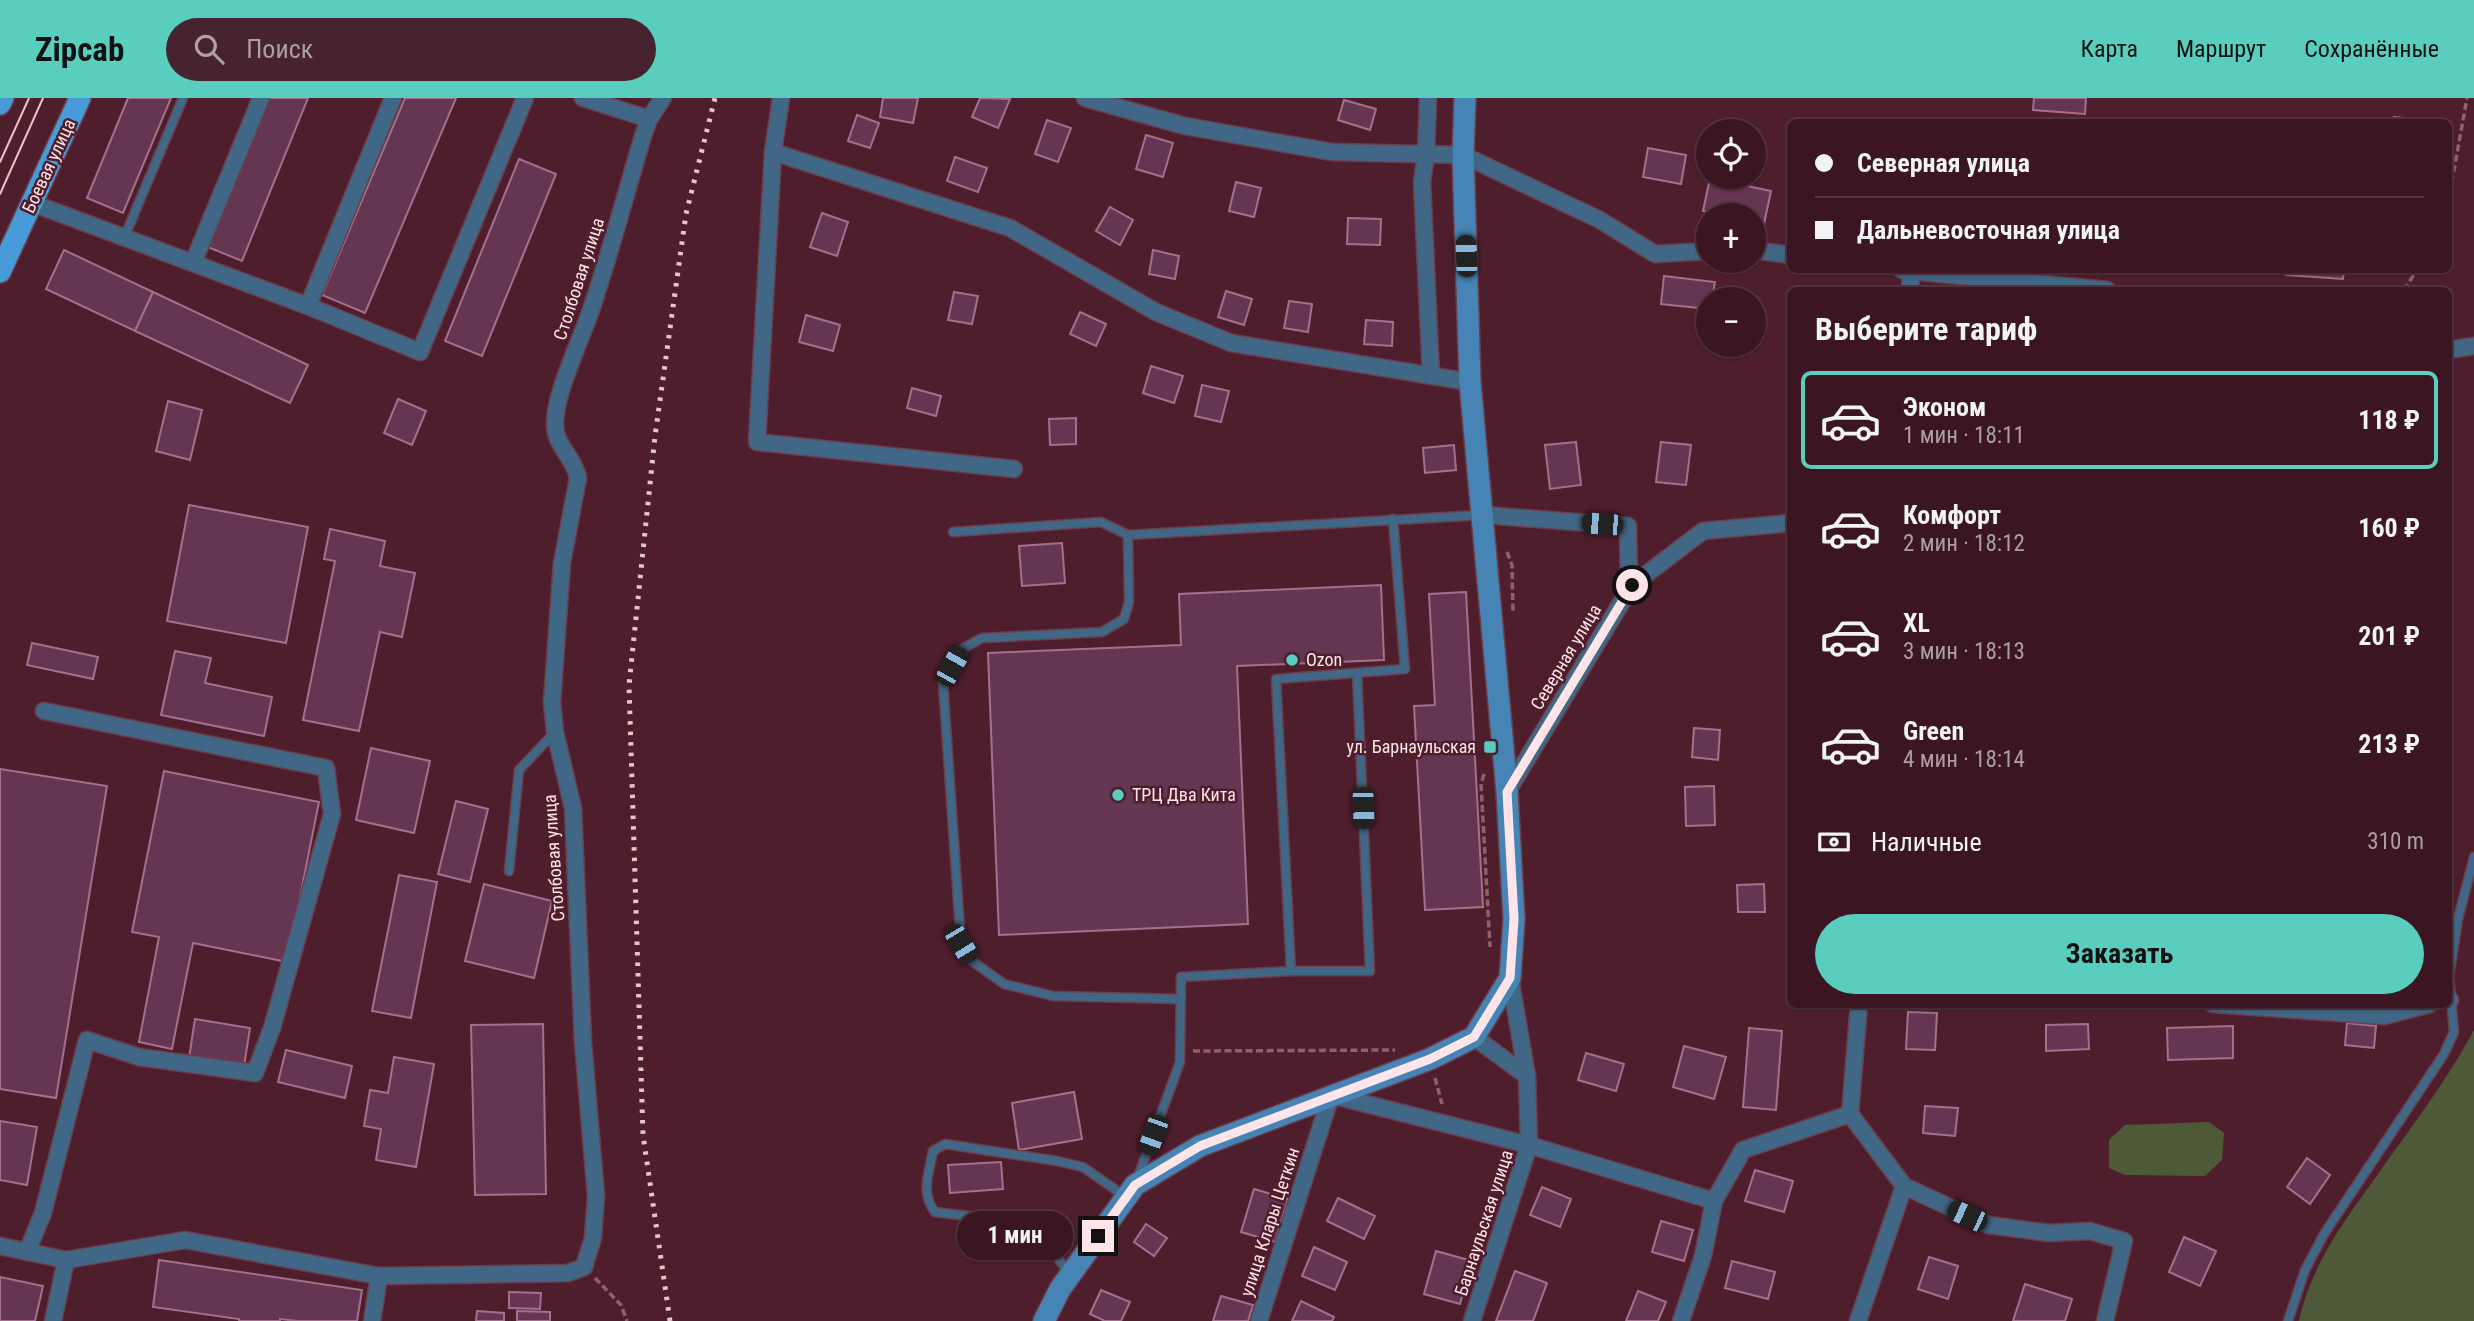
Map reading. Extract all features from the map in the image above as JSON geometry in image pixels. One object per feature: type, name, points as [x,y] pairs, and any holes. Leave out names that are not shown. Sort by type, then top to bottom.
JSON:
[{"type":"main road","points":[[0,104],[3,98]]},
{"type":"main road","name":"Боевая улица","points":[[0,272],[80,98]]},
{"type":"street","points":[[193,263],[261,98]]},
{"type":"street","points":[[308,306],[393,98]]},
{"type":"street","points":[[32,203],[308,306],[420,352],[525,98]]},
{"type":"street","points":[[583,98],[649,119]]},
{"type":"street","name":"Столбовая улица","points":[[584,1267],[592,1245],[596,1196],[583,1042],[573,808],[555,732],[552,671],[562,563],[578,478],[576,469],[557,436],[555,425],[557,405],[593,305],[649,119],[663,98]]},
{"type":"street","points":[[781,98],[773,152],[757,442],[1014,469]]},
{"type":"street","points":[[1085,98],[1185,126],[1332,152],[1463,155],[1600,220],[1655,254],[1696,252]]},
{"type":"street","points":[[1428,98],[1422,183],[1431,376]]},
{"type":"street","points":[[1044,1321],[1060,1289],[1131,1191],[1200,1146],[1430,1059],[1474,1037],[1510,978],[1514,919],[1507,792],[1470,382],[1463,155],[1465,98]]},
{"type":"street","points":[[773,152],[1010,228],[1156,312],[1231,343],[1470,382]]},
{"type":"street","points":[[1766,252],[1787,255]]},
{"type":"street","points":[[1937,273],[2077,287]]},
{"type":"street","points":[[2452,349],[2474,346]]},
{"type":"street","points":[[1483,515],[1628,526],[1629,590]]},
{"type":"street","name":"Северная улица","points":[[1507,792],[1632,585],[1703,531],[1787,523]]},
{"type":"street","points":[[27,1252],[43,1213],[87,1040],[139,1057],[255,1073],[272,1028],[332,814],[326,768],[44,711]]},
{"type":"street","name":"Барнаульская улица","points":[[1472,1321],[1529,1145],[1527,1076],[1510,978]]},
{"type":"street","points":[[1859,1008],[1850,1114],[1904,1186],[1987,1225],[2049,1233],[2090,1231],[2124,1241],[2105,1321]]},
{"type":"street","points":[[2270,1008],[2384,1016],[2415,1008]]},
{"type":"street","points":[[1474,1037],[1527,1076]]},
{"type":"street","points":[[1331,1095],[1529,1145],[1714,1201]]},
{"type":"street","name":"улица Клары Цеткин","points":[[1259,1321],[1331,1095]]},
{"type":"street","points":[[1681,1321],[1703,1256],[1714,1201],[1743,1150],[1850,1114]]},
{"type":"street","points":[[1858,1321],[1904,1186]]},
{"type":"street","points":[[0,1246],[66,1260],[185,1240],[379,1276],[568,1273],[584,1267]]},
{"type":"street","points":[[53,1321],[66,1260]]},
{"type":"street","points":[[372,1321],[379,1276]]},
{"type":"lane","points":[[124,238],[183,98]]},
{"type":"lane","points":[[953,532],[1101,522],[1128,535],[1483,515]]},
{"type":"lane","points":[[1291,971],[1276,679],[1405,669],[1392,519]]},
{"type":"lane","points":[[1128,535],[1129,602],[1124,619],[1102,632],[982,638],[962,649],[943,683],[961,944],[972,961],[1004,984],[1053,996],[1181,999]]},
{"type":"lane","points":[[1070,1275],[1038,1229],[1026,1223],[935,1212],[927,1201],[925,1190],[933,1151],[945,1144],[1057,1161],[1083,1167],[1131,1191],[1180,1062],[1181,976],[1370,971],[1357,673]]},
{"type":"lane","points":[[509,871],[519,770],[555,732]]},
{"type":"lane","points":[[2452,956],[2474,857]]},
{"type":"lane","points":[[2288,1321],[2305,1270],[2324,1234],[2444,1054],[2455,1032],[2450,1008]]},
{"type":"path","points":[[2452,180],[2466,98]]},
{"type":"path","points":[[1484,772],[1481,784],[1490,957]]},
{"type":"path","points":[[1180,1051],[1383,1050],[1425,1046],[1447,1124]]},
{"type":"path","points":[[584,1267],[621,1305],[627,1321]]},
{"type":"green space","points":[[2474,1030],[2474,1321],[2299,1321],[2311,1283],[2328,1247],[2439,1088]]},
{"type":"green space","points":[[2209,1122],[2224,1133],[2222,1160],[2205,1176],[2125,1175],[2109,1168],[2109,1140],[2125,1125]]},
{"type":"building","points":[[128,98],[171,98],[123,213],[87,198]]},
{"type":"building","points":[[263,98],[308,98],[242,261],[203,245]]},
{"type":"building","points":[[405,98],[456,98],[365,313],[322,295]]},
{"type":"building","points":[[883,98],[918,98],[913,123],[880,117]]},
{"type":"building","points":[[980,98],[1010,99],[998,128],[972,117]]},
{"type":"building","points":[[2034,98],[2086,98],[2085,114],[2033,110]]},
{"type":"building","points":[[1344,100],[1376,109],[1370,130],[1338,120]]},
{"type":"building","points":[[857,115],[879,123],[870,148],[848,141]]},
{"type":"building","points":[[1047,120],[1071,128],[1058,162],[1035,154]]},
{"type":"building","points":[[1146,135],[1173,143],[1163,177],[1136,169]]},
{"type":"building","points":[[1648,148],[1686,155],[1681,184],[1643,177]]},
{"type":"building","points":[[955,157],[987,168],[978,192],[947,181]]},
{"type":"building","points":[[519,159],[556,174],[482,356],[445,341]]},
{"type":"building","points":[[1236,182],[1261,188],[1254,217],[1229,211]]},
{"type":"building","points":[[1708,189],[1771,191],[1766,215],[1766,203],[1705,203]]},
{"type":"building","points":[[1110,207],[1133,220],[1120,245],[1096,231]]},
{"type":"building","points":[[822,213],[848,222],[837,256],[810,247]]},
{"type":"building","points":[[1348,218],[1381,219],[1380,245],[1347,244]]},
{"type":"building","points":[[64,250],[153,292],[135,331],[46,289]]},
{"type":"building","points":[[1153,250],[1179,256],[1175,279],[1149,274]]},
{"type":"building","points":[[2286,273],[2344,273],[2343,279]]},
{"type":"building","points":[[1664,276],[1715,282],[1714,287],[1696,287],[1696,308],[1661,304]]},
{"type":"building","points":[[1226,291],[1252,299],[1244,325],[1218,317]]},
{"type":"building","points":[[153,292],[308,365],[290,403],[135,331]]},
{"type":"building","points":[[954,292],[978,296],[972,324],[948,320]]},
{"type":"building","points":[[1289,301],[1312,304],[1308,332],[1284,328]]},
{"type":"building","points":[[1080,312],[1106,324],[1096,346],[1070,334]]},
{"type":"building","points":[[806,315],[840,325],[833,351],[799,342]]},
{"type":"building","points":[[1366,320],[1393,322],[1392,346],[1364,344]]},
{"type":"building","points":[[1151,366],[1183,376],[1174,403],[1143,393]]},
{"type":"building","points":[[1202,385],[1229,391],[1221,422],[1195,416]]},
{"type":"building","points":[[912,388],[941,396],[936,416],[907,408]]},
{"type":"building","points":[[398,399],[426,411],[412,445],[384,433]]},
{"type":"building","points":[[168,401],[202,410],[190,460],[156,451]]},
{"type":"building","points":[[1076,418],[1076,444],[1050,445],[1049,419]]},
{"type":"building","points":[[1576,442],[1581,485],[1550,489],[1545,445]]},
{"type":"building","points":[[1661,442],[1691,445],[1686,485],[1656,482]]},
{"type":"building","points":[[1454,445],[1456,470],[1425,473],[1423,448]]},
{"type":"building","points":[[189,505],[308,527],[286,643],[167,621]]},
{"type":"building","points":[[330,529],[385,541],[380,566],[415,573],[402,637],[380,632],[359,731],[303,720],[335,561],[324,559]]},
{"type":"building","points":[[1062,543],[1065,583],[1022,586],[1019,546]]},
{"type":"building","name":"ТРЦ Два Кита","points":[[1381,585],[1384,660],[1237,666],[1248,924],[999,935],[988,653],[1181,645],[1179,594]]},
{"type":"building","points":[[1466,592],[1483,907],[1425,910],[1414,706],[1435,705],[1429,594]]},
{"type":"building","points":[[32,643],[98,657],[93,679],[27,665]]},
{"type":"building","points":[[175,651],[211,658],[205,683],[272,697],[264,736],[161,715]]},
{"type":"building","points":[[1694,728],[1720,730],[1718,760],[1692,757]]},
{"type":"building","points":[[371,748],[430,761],[414,833],[356,820]]},
{"type":"building","points":[[0,769],[107,786],[56,1098],[0,1089]]},
{"type":"building","points":[[164,771],[319,802],[287,962],[193,943],[172,1049],[139,1042],[159,937],[132,932]]},
{"type":"building","points":[[1714,786],[1715,825],[1686,826],[1685,787]]},
{"type":"building","points":[[456,801],[488,809],[470,882],[438,874]]},
{"type":"building","points":[[399,875],[437,882],[411,1018],[372,1011]]},
{"type":"building","points":[[484,884],[552,901],[534,978],[465,961]]},
{"type":"building","points":[[1764,884],[1765,912],[1738,912],[1737,885]]},
{"type":"building","points":[[1908,1012],[1937,1013],[1935,1050],[1906,1049]]},
{"type":"building","points":[[195,1019],[250,1028],[244,1066],[189,1058]]},
{"type":"building","points":[[2347,1023],[2376,1026],[2374,1048],[2345,1045]]},
{"type":"building","points":[[543,1024],[546,1194],[475,1195],[471,1025]]},
{"type":"building","points":[[2088,1024],[2089,1049],[2046,1051],[2046,1025]]},
{"type":"building","points":[[2233,1026],[2233,1058],[2168,1060],[2167,1028]]},
{"type":"building","points":[[1749,1028],[1782,1031],[1776,1110],[1743,1107]]},
{"type":"building","points":[[1684,1046],[1726,1057],[1714,1099],[1673,1087]]},
{"type":"building","points":[[286,1050],[352,1066],[345,1098],[278,1082]]},
{"type":"building","points":[[1586,1053],[1624,1064],[1616,1091],[1578,1080]]},
{"type":"building","points":[[394,1057],[434,1064],[416,1167],[376,1160],[381,1129],[364,1126],[370,1090],[388,1093]]},
{"type":"building","points":[[1074,1092],[1082,1139],[1019,1150],[1012,1103]]},
{"type":"building","points":[[1925,1106],[1958,1108],[1955,1136],[1923,1133]]},
{"type":"building","points":[[0,1121],[37,1127],[27,1185],[0,1180]]},
{"type":"building","points":[[2307,1158],[2330,1175],[2310,1204],[2287,1187]]},
{"type":"building","points":[[1001,1162],[1003,1189],[950,1193],[948,1165]]},
{"type":"building","points":[[1755,1170],[1793,1181],[1784,1212],[1745,1201]]},
{"type":"building","points":[[1542,1187],[1571,1199],[1560,1227],[1530,1215]]},
{"type":"building","points":[[1254,1189],[1288,1199],[1275,1242],[1241,1232]]},
{"type":"building","points":[[1338,1198],[1375,1216],[1364,1239],[1327,1221]]},
{"type":"building","points":[[1661,1221],[1693,1230],[1684,1261],[1652,1252]]},
{"type":"building","points":[[1146,1224],[1167,1238],[1154,1256],[1134,1242]]},
{"type":"building","points":[[2184,1237],[2216,1251],[2200,1286],[2169,1272]]},
{"type":"building","points":[[1314,1247],[1347,1262],[1335,1290],[1302,1276]]},
{"type":"building","points":[[1436,1251],[1472,1261],[1460,1304],[1424,1294]]},
{"type":"building","points":[[1929,1257],[1958,1266],[1948,1299],[1918,1289]]},
{"type":"building","points":[[159,1260],[362,1290],[357,1321],[239,1321],[153,1307]]},
{"type":"building","points":[[1732,1261],[1775,1272],[1768,1299],[1725,1288]]},
{"type":"building","points":[[1515,1271],[1547,1283],[1533,1321],[1496,1321]]},
{"type":"building","points":[[0,1277],[43,1286],[35,1321],[0,1321]]},
{"type":"building","points":[[2025,1284],[2072,1299],[2065,1321],[2013,1321]]},
{"type":"building","points":[[1101,1290],[1130,1302],[1121,1321],[1105,1321],[1090,1314]]},
{"type":"building","points":[[1638,1291],[1666,1302],[1658,1321],[1626,1321]]},
{"type":"building","points":[[509,1292],[541,1293],[540,1309],[509,1308]]},
{"type":"building","points":[[1221,1296],[1253,1305],[1248,1321],[1213,1321]]},
{"type":"building","points":[[1301,1301],[1334,1317],[1332,1321],[1292,1321]]},
{"type":"building","points":[[477,1311],[504,1313],[504,1321],[476,1321]]},
{"type":"building","points":[[517,1311],[550,1312],[550,1321],[517,1321]]},
{"type":"tram line","points":[[0,162],[29,98]]},
{"type":"tram line","points":[[0,194],[43,98]]},
{"type":"railway","points":[[670,1321],[643,1135],[629,685],[655,436],[686,214],[715,98]]},
{"type":"place","name":"Ozon","points":[[1292,660]]},
{"type":"place","name":"ул. Барнаульская","points":[[1490,747]]},
{"type":"place","name":"ТРЦ Два Кита","points":[[1118,795]]},
{"type":"route","points":[[1098,1236],[1135,1185],[1200,1146],[1430,1059],[1474,1037],[1510,978],[1514,919],[1507,792],[1632,585]]}]
